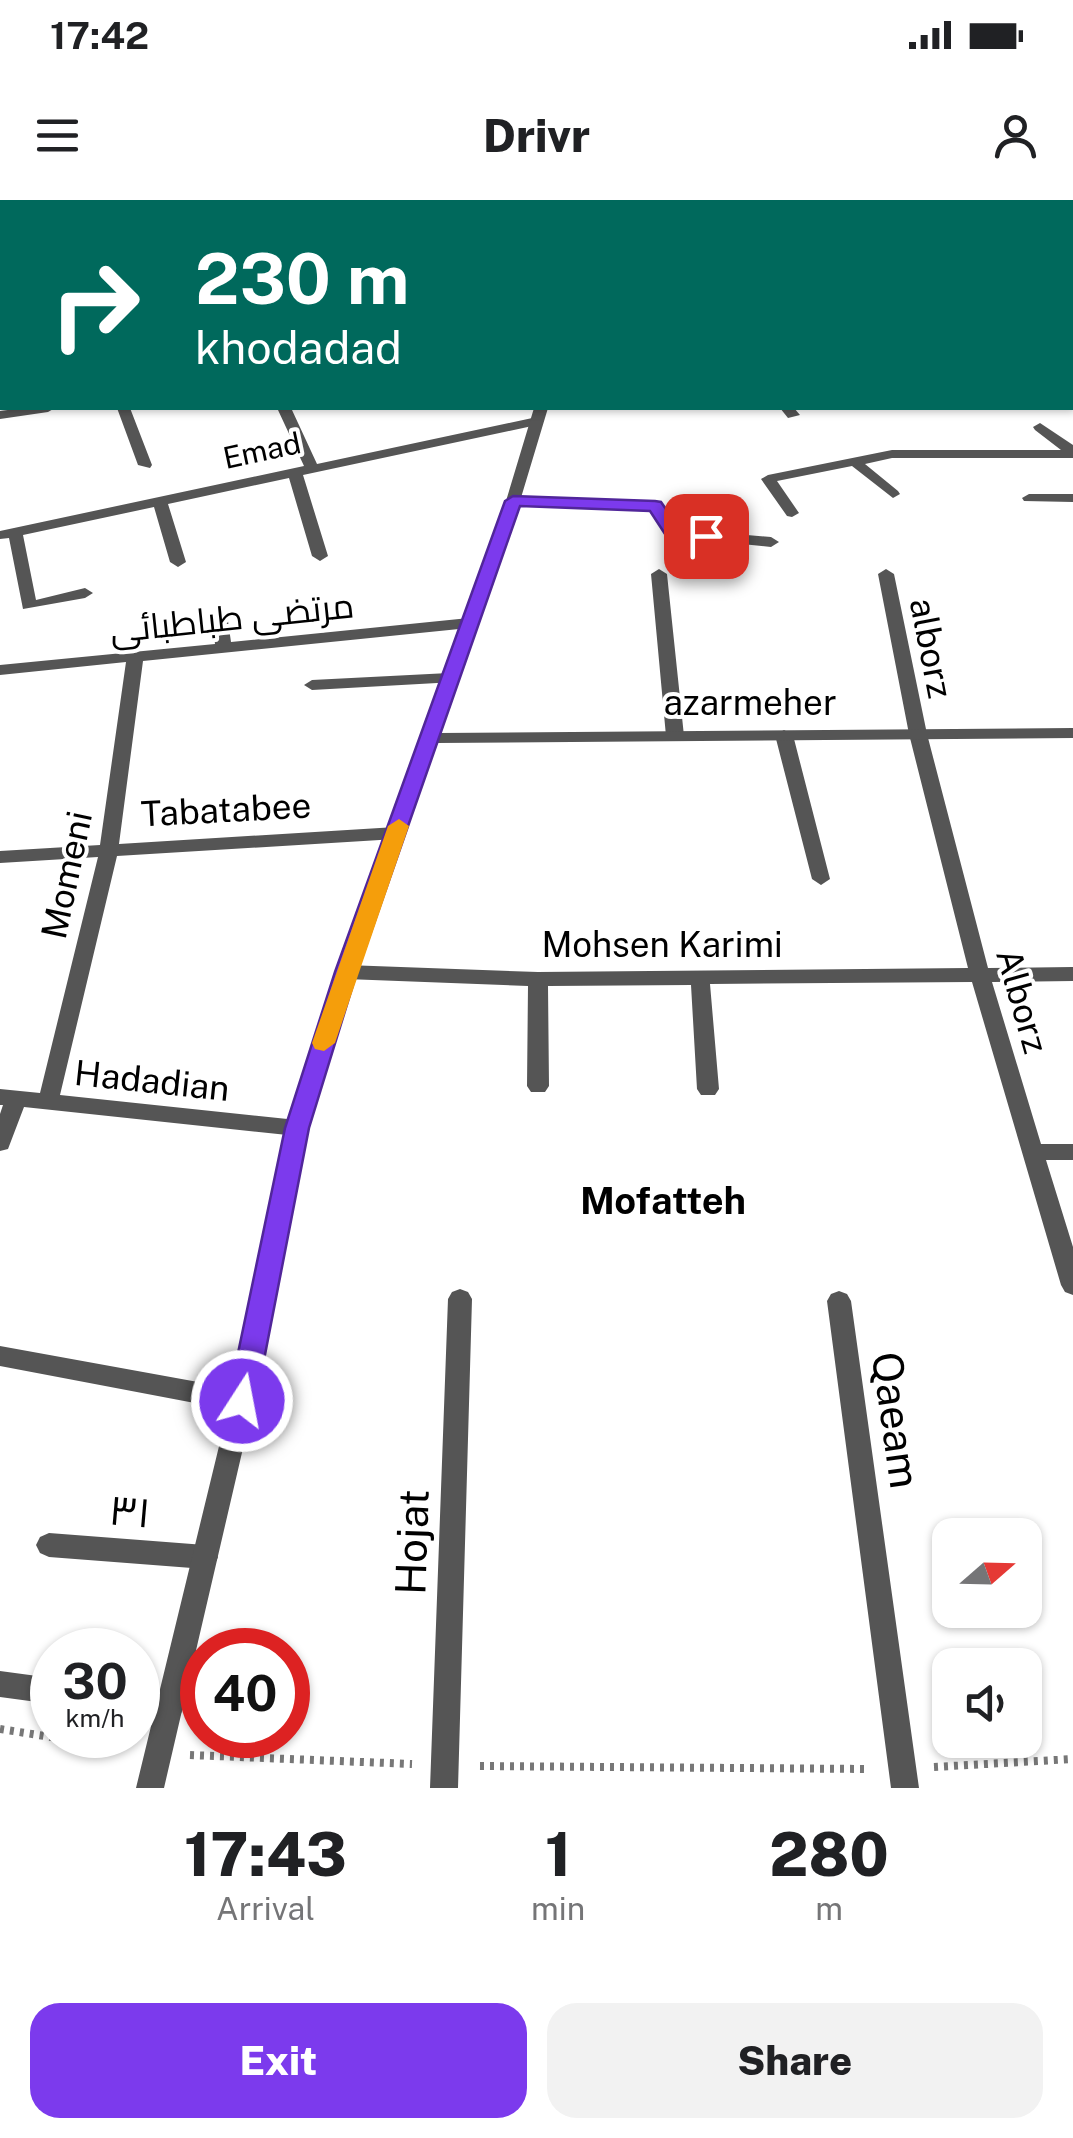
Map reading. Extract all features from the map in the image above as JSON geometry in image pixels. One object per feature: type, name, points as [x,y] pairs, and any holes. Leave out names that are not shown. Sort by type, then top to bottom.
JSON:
[{"type":"street","points":[[0,415],[34,410]]},
{"type":"street","points":[[124,410],[146,465]]},
{"type":"street","points":[[285,410],[312,469]]},
{"type":"street","points":[[160,1746],[242,1401],[297,1128],[346,972],[513,501],[539,414]]},
{"type":"street","name":"Emad","points":[[7,534],[312,469],[539,414]]},
{"type":"street","points":[[1040,427],[1073,452]]},
{"type":"street","points":[[792,513],[768,479],[892,454],[1073,452]]},
{"type":"street","points":[[854,462],[893,494]]},
{"type":"street","points":[[294,473],[320,556]]},
{"type":"street","points":[[1030,498],[1073,498]]},
{"type":"street","points":[[160,501],[178,562]]},
{"type":"street","points":[[513,501],[655,506],[673,533],[771,542]]},
{"type":"street","points":[[7,534],[29,606],[85,593]]},
{"type":"street","points":[[659,574],[675,736]]},
{"type":"street","name":"alborz","points":[[886,574],[918,734]]},
{"type":"street","points":[[219,614],[224,649]]},
{"type":"street","name":"مرتضی طباطبائی","points":[[0,670],[470,623]]},
{"type":"street","name":"Momeni","points":[[48,1103],[109,849],[135,658]]},
{"type":"street","points":[[312,684],[449,678]]},
{"type":"street","name":"azarmeher","points":[[428,738],[1073,733]]},
{"type":"street","name":"Alborz","points":[[918,734],[979,973],[1073,1285]]},
{"type":"street","points":[[784,735],[820,879]]},
{"type":"street","name":"Tabatabee","points":[[0,857],[396,833]]},
{"type":"street","name":"Mohsen Karimi","points":[[346,972],[538,979],[1073,974]]},
{"type":"street","points":[[700,977],[708,1089]]},
{"type":"street","points":[[538,979],[538,1086]]},
{"type":"street","points":[[0,1143],[8,1098]]},
{"type":"street","name":"Hadadian","points":[[8,1098],[297,1128]]},
{"type":"street","points":[[1034,1152],[1073,1152]]},
{"type":"street","name":"Hojat","points":[[444,1777],[460,1300]]},
{"type":"street","name":"Qaeam","points":[[839,1301],[904,1779]]},
{"type":"street","points":[[0,1356],[242,1401]]},
{"type":"street","name":"۳۱","points":[[49,1545],[205,1557]]},
{"type":"street","points":[[0,1684],[30,1688]]},
{"type":"street","points":[[160,1705],[170,1706]]},
{"type":"street","points":[[150,1788],[157,1758]]},
{"type":"path","points":[[0,1729],[30,1734]]},
{"type":"path","points":[[160,1754],[444,1777],[904,1779],[1073,1759]]},
{"type":"slow traffic","points":[[324,1043],[399,826]]},
{"type":"district","name":"Mofatteh","points":[[663,1201]]},
{"type":"route","points":[[242,1401],[297,1128],[346,972],[513,501],[655,506],[673,533],[706,536]]}]
